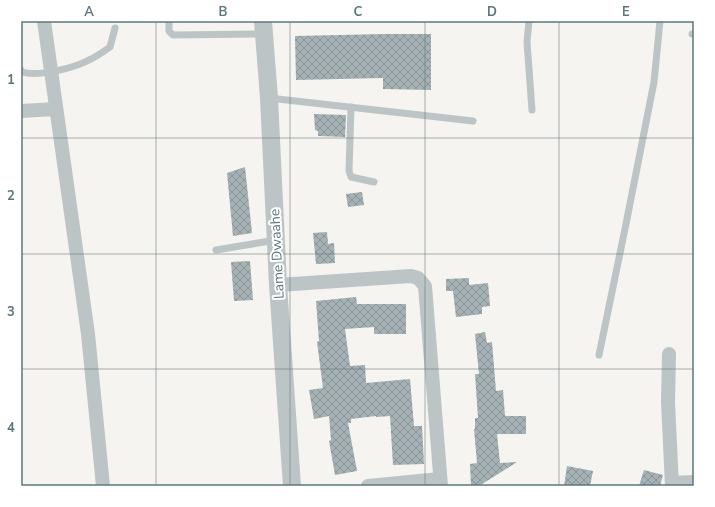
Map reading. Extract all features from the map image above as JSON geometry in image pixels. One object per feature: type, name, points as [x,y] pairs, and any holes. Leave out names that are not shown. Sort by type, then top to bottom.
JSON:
[{"type":"street","points":[[44,21],[55,109],[88,334],[103,486]]},
{"type":"street","name":"Lame Dwaahe","points":[[263,28],[269,98],[278,285],[292,486]]},
{"type":"street","points":[[21,111],[55,109]]},
{"type":"street","points":[[278,285],[411,276],[418,278],[425,286],[440,483],[368,486]]},
{"type":"street","points":[[668,354],[668,402],[672,485],[694,482]]},
{"type":"lane","points":[[169,21],[169,32],[173,35],[263,28]]},
{"type":"lane","points":[[529,21],[527,42],[532,110]]},
{"type":"lane","points":[[599,354],[654,82],[660,21]]},
{"type":"lane","points":[[21,70],[22,72],[28,74],[51,72],[88,61],[110,47],[115,28]]},
{"type":"lane","points":[[269,98],[473,121]]},
{"type":"lane","points":[[351,107],[349,171],[351,177],[374,182]]},
{"type":"lane","points":[[216,250],[276,240]]},
{"type":"building","points":[[431,34],[431,90],[383,89],[383,78],[296,80],[295,36]]},
{"type":"building","points":[[314,114],[346,115],[345,137],[318,136],[318,131],[315,130]]},
{"type":"building","points":[[245,167],[252,233],[233,236],[227,173]]},
{"type":"building","points":[[362,192],[364,205],[348,207],[346,194]]},
{"type":"building","points":[[327,232],[328,244],[334,243],[335,263],[316,264],[313,233]]},
{"type":"building","points":[[250,261],[253,300],[234,301],[231,262]]},
{"type":"building","points":[[469,278],[469,285],[488,283],[490,306],[482,307],[482,314],[456,317],[453,291],[446,291],[446,279]]},
{"type":"building","points":[[356,297],[357,304],[406,304],[406,334],[374,334],[374,327],[345,329],[350,366],[365,365],[366,383],[410,379],[414,426],[422,426],[424,464],[393,465],[390,416],[351,419],[351,423],[348,423],[357,471],[335,475],[329,441],[331,440],[329,416],[314,419],[309,390],[323,388],[317,342],[319,341],[316,301]]},
{"type":"building","points":[[485,332],[487,343],[492,342],[496,391],[503,390],[505,416],[526,416],[526,434],[497,434],[500,463],[517,462],[479,486],[471,486],[470,464],[477,463],[474,429],[475,418],[478,418],[475,374],[479,374],[475,334]]},
{"type":"building","points":[[567,466],[593,471],[590,486],[564,486]]},
{"type":"building","points":[[644,470],[663,475],[660,486],[639,486]]}]
